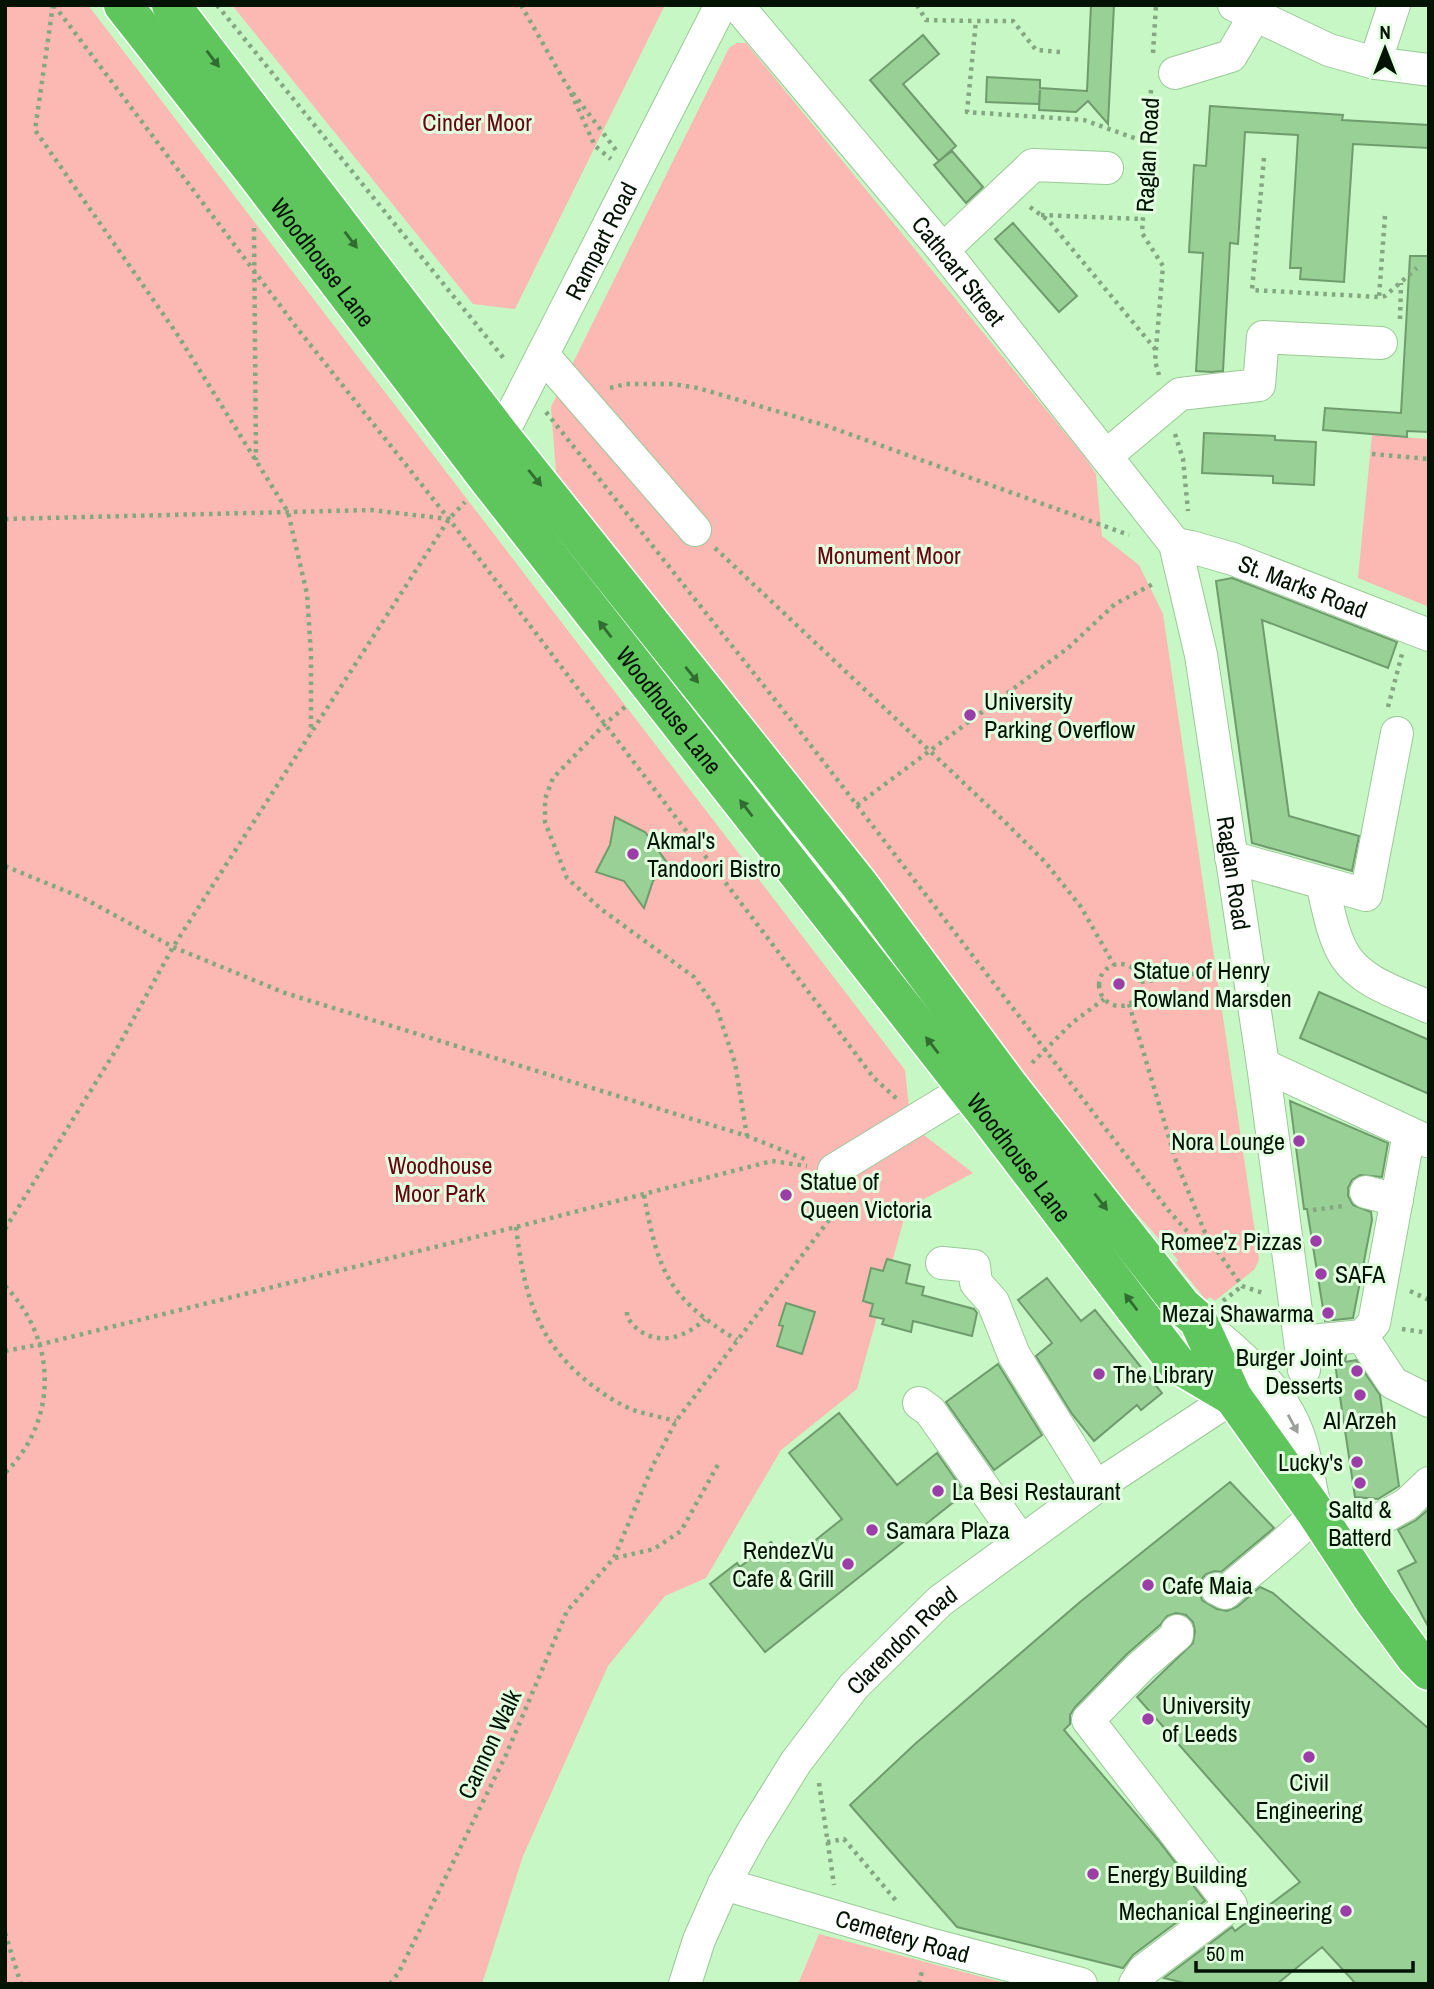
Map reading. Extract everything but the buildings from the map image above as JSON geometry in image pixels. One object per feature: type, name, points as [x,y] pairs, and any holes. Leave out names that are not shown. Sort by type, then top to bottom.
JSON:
[{"type":"highway","name":"Woodhouse Lane","points":[[123,5],[256,174],[488,479],[967,1089],[1177,1364],[1233,1396]]},
{"type":"highway","name":"Woodhouse Lane","points":[[171,5],[501,436],[858,883],[1009,1086],[1182,1306],[1198,1320],[1233,1396],[1374,1601],[1415,1657],[1429,1671]]},
{"type":"street","name":"Rampart Road","points":[[488,479],[501,436],[721,5]]},
{"type":"street","name":"Cathcart Street","points":[[737,5],[943,250],[1183,554]]},
{"type":"street","points":[[1375,63],[1394,5]]},
{"type":"street","points":[[1160,68],[1231,56],[1245,10],[1329,50],[1375,63],[1429,70]]},
{"type":"street","points":[[943,250],[1033,165],[1107,168]]},
{"type":"street","points":[[1106,456],[1180,394],[1259,385],[1263,337],[1381,343]]},
{"type":"street","points":[[542,355],[695,530]]},
{"type":"street","name":"St. Marks Road","points":[[1183,554],[1233,559],[1419,631]]},
{"type":"street","name":"Raglan Road","points":[[1183,554],[1201,655],[1263,1065],[1303,1356],[1377,1329]]},
{"type":"street","points":[[1231,857],[1366,895],[1397,733]]},
{"type":"street","points":[[1322,883],[1336,936],[1346,958],[1369,979],[1429,1007]]},
{"type":"street","points":[[1263,1065],[1419,1137],[1397,1200],[1377,1329],[1393,1383],[1429,1401]]},
{"type":"street","points":[[834,1170],[967,1089]]},
{"type":"street","points":[[1366,1192],[1397,1200]]},
{"type":"street","points":[[942,1263],[974,1266],[976,1283],[993,1302],[1014,1354],[1096,1487]]},
{"type":"street","points":[[1198,1320],[1258,1371],[1285,1410],[1298,1434],[1326,1529]]},
{"type":"street","name":"Clarendon Road","points":[[685,1984],[699,1940],[724,1884],[752,1833],[796,1762],[853,1686],[940,1601],[1096,1487],[1233,1396]]},
{"type":"street","points":[[919,1403],[930,1411],[1021,1541]]},
{"type":"street","points":[[1217,1589],[1225,1593],[1298,1532],[1326,1529],[1407,1504],[1429,1483]]},
{"type":"street","points":[[1135,1984],[1144,1970],[1231,1905],[1088,1720],[1140,1667],[1177,1635],[1177,1630]]},
{"type":"street","name":"Cemetery Road","points":[[724,1884],[929,1944],[1081,1984]]},
{"type":"path","points":[[53,5],[254,272],[606,723],[874,1078],[918,1119]]},
{"type":"path","points":[[53,5],[35,130],[177,334],[288,512],[306,594],[311,654],[310,734]]},
{"type":"path","points":[[217,5],[549,414],[857,805],[1044,1051],[1194,1239],[1206,1235]]},
{"type":"path","points":[[521,5],[566,84],[596,146],[633,177]]},
{"type":"path","points":[[917,5],[926,20],[1013,21],[1036,50],[1060,52]]},
{"type":"path","name":"Raglan Road","points":[[1156,5],[1160,68],[1148,143],[1142,233],[1163,266],[1155,361],[1183,459],[1183,554]]},
{"type":"path","points":[[976,21],[967,112],[1084,120],[1148,143]]},
{"type":"path","points":[[566,84],[603,131],[633,177]]},
{"type":"path","points":[[1264,158],[1252,290],[1378,297],[1385,296],[1417,268]]},
{"type":"path","points":[[1010,187],[1058,231],[1156,351]]},
{"type":"path","points":[[1041,215],[1143,219]]},
{"type":"path","points":[[253,216],[256,461]]},
{"type":"path","points":[[1378,297],[1385,216]]},
{"type":"path","points":[[549,414],[575,392],[602,390],[625,384],[673,384],[698,388],[827,426],[1183,554]]},
{"type":"path","points":[[1373,454],[1429,459]]},
{"type":"path","points":[[5,519],[371,510],[449,519]]},
{"type":"path","points":[[5,1228],[119,1045],[173,947],[449,519]]},
{"type":"path","points":[[695,530],[1046,863],[1081,907],[1114,965]]},
{"type":"path","points":[[857,805],[1068,648],[1115,604],[1183,554]]},
{"type":"path","points":[[1397,733],[1385,716],[1419,631]]},
{"type":"path","points":[[650,686],[606,723],[553,778],[545,799],[545,822],[567,878],[601,909],[694,978],[717,1009],[734,1063],[747,1136]]},
{"type":"path","points":[[5,866],[85,899],[173,947],[285,993],[747,1136],[834,1170]]},
{"type":"path","points":[[1114,965],[1128,966],[1139,975],[1141,982],[1139,995],[1129,1004],[1116,1006],[1104,999],[1100,993],[1100,979],[1108,968],[1114,965]]},
{"type":"path","points":[[1141,982],[1196,974]]},
{"type":"path","points":[[1009,1086],[1072,1023],[1104,999]]},
{"type":"path","points":[[1129,1004],[1176,1161],[1206,1235],[1242,1286]]},
{"type":"path","points":[[5,1351],[516,1227],[772,1161],[834,1170]]},
{"type":"path","points":[[516,1227],[525,1282],[545,1337],[570,1366],[602,1393],[637,1411],[676,1421],[829,1220],[834,1170]]},
{"type":"path","points":[[1285,1215],[1346,1205],[1366,1192]]},
{"type":"path","points":[[643,1195],[658,1260],[674,1288],[692,1309],[737,1340]]},
{"type":"path","points":[[5,1286],[23,1304],[42,1344],[46,1384],[39,1423],[20,1458],[5,1473]]},
{"type":"path","points":[[627,1312],[632,1325],[645,1336],[659,1340],[677,1337],[694,1329],[705,1319]]},
{"type":"path","points":[[1377,1329],[1429,1333]]},
{"type":"path","name":"Cannon Walk","points":[[390,1984],[399,1972],[506,1755],[567,1611],[614,1558],[653,1465],[676,1421]]},
{"type":"path","points":[[614,1558],[654,1549],[681,1531],[720,1461]]},
{"type":"path","points":[[796,1762],[817,1771],[839,1917]]},
{"type":"path","points":[[827,1842],[844,1839]]},
{"type":"path","points":[[5,1933],[21,1984]]},
{"type":"green space","name":"Woodhouse Moor Park","points":[[5,5],[88,5],[905,1070],[911,1125],[973,1173],[907,1208],[857,1389],[781,1450],[706,1578],[665,1596],[608,1666],[523,1856],[482,1984],[5,1984]]},
{"type":"green space","name":"Cinder Moor","points":[[232,5],[665,5],[515,309],[473,304]]},
{"type":"green space","name":"Monument Moor","points":[[737,43],[746,43],[1084,456],[1096,474],[1102,536],[1139,565],[1163,614],[1259,1259],[1255,1269],[1215,1301],[1210,1297],[1206,1300],[1176,1263],[1178,1260],[1117,1192],[936,965],[556,472],[551,407],[729,48]]},
{"type":"green space","points":[[1372,435],[1429,439],[1429,607],[1358,578]]},
{"type":"green space","points":[[819,1934],[1009,1984],[798,1984]]},
{"type":"place","name":"University Parking Overflow","points":[[970,715]]},
{"type":"place","name":"Akmal's Tandoori Bistro","points":[[633,854]]},
{"type":"place","name":"Statue of Henry Rowland Marsden","points":[[1119,984]]},
{"type":"place","name":"Nora Lounge","points":[[1299,1141]]},
{"type":"place","name":"Statue of Queen Victoria","points":[[786,1195]]},
{"type":"place","name":"Romee'z Pizzas","points":[[1316,1241]]},
{"type":"place","name":"SAFA","points":[[1321,1274]]},
{"type":"place","name":"Mezaj Shawarma","points":[[1328,1313]]},
{"type":"place","name":"Burger Joint Desserts","points":[[1357,1371]]},
{"type":"place","name":"The Library","points":[[1099,1374]]},
{"type":"place","name":"Al Arzeh","points":[[1360,1395]]},
{"type":"place","name":"Lucky's","points":[[1357,1462]]},
{"type":"place","name":"Saltd & Batterd","points":[[1360,1483]]},
{"type":"place","name":"La Besi Restaurant","points":[[938,1491]]},
{"type":"place","name":"Samara Plaza","points":[[872,1530]]},
{"type":"place","name":"RendezVu Cafe & Grill","points":[[848,1564]]},
{"type":"place","name":"Cafe Maia","points":[[1148,1585]]},
{"type":"place","name":"University of Leeds","points":[[1148,1719]]},
{"type":"place","name":"Civil Engineering","points":[[1309,1757]]},
{"type":"place","name":"Energy Building","points":[[1093,1874]]},
{"type":"place","name":"Mechanical Engineering","points":[[1346,1911]]}]
